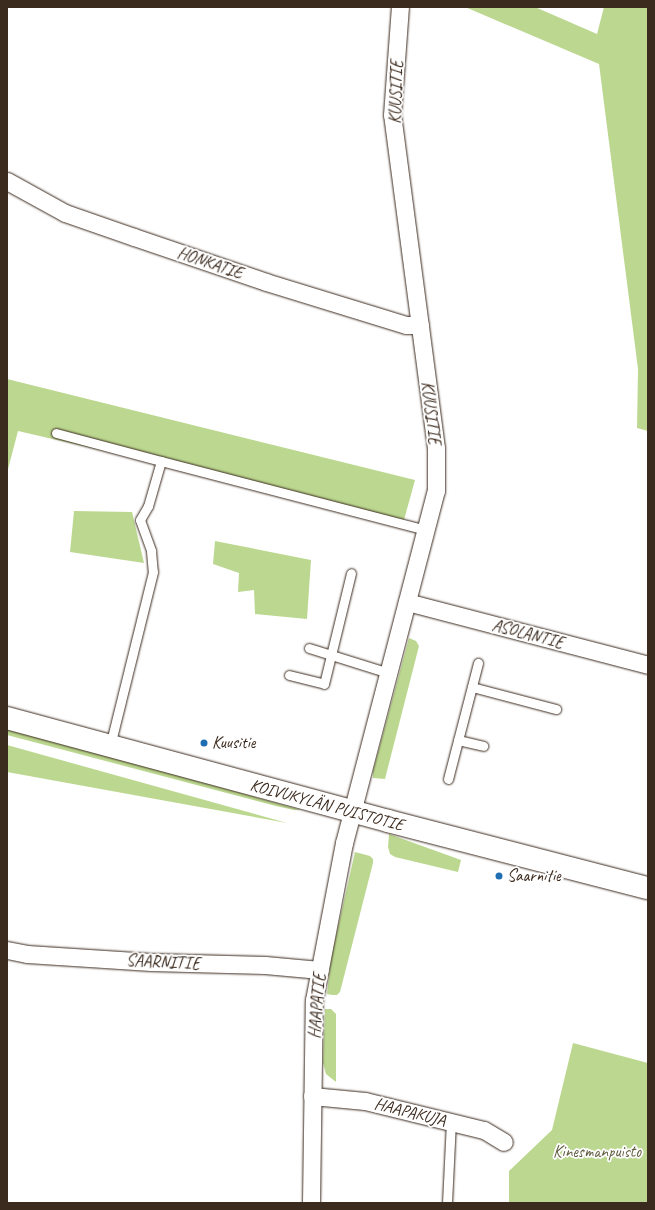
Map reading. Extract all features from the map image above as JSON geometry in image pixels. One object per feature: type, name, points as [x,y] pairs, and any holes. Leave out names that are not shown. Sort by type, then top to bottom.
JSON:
[{"type":"street","name":"KUUSITIE","points":[[352,811],[436,491],[436,448],[392,115],[400,7]]},
{"type":"street","name":"HONKATIE","points":[[7,181],[65,213],[266,282],[406,325],[420,325]]},
{"type":"street","name":"ASOLANTIE","points":[[407,602],[648,666]]},
{"type":"street","name":"KOIVUKYLÄN PUISTOTIE","points":[[7,718],[352,811],[648,888]]},
{"type":"street","name":"HAAPATIE","points":[[311,1203],[314,1000],[352,811]]},
{"type":"street","name":"SAARNITIE","points":[[7,950],[27,954],[152,962],[265,965],[320,970]]},
{"type":"street","name":"HAAPAKUJA","points":[[312,1096],[365,1101],[484,1130],[504,1142]]},
{"type":"lane","points":[[56,433],[425,530]]},
{"type":"lane","points":[[110,746],[153,572],[150,551],[140,520],[148,506],[161,461]]},
{"type":"lane","points":[[289,675],[324,684],[351,573]]},
{"type":"lane","points":[[309,648],[389,673]]},
{"type":"lane","points":[[448,779],[478,663]]},
{"type":"lane","points":[[472,688],[556,709]]},
{"type":"lane","points":[[458,740],[483,746]]},
{"type":"lane","points":[[447,1203],[451,1122]]},
{"type":"green space","points":[[465,7],[535,7],[597,34],[604,7],[648,7],[648,431],[637,428],[638,369],[599,64]]},
{"type":"green space","points":[[7,379],[415,480],[404,520],[18,431],[7,473]]},
{"type":"green space","points":[[74,511],[132,512],[144,563],[70,552]]},
{"type":"green space","points":[[215,541],[311,560],[307,619],[255,614],[254,590],[238,592],[239,573],[213,564]]},
{"type":"green space","points":[[409,638],[416,641],[419,646],[385,779],[373,778],[373,771]]},
{"type":"green space","points":[[7,727],[301,810],[276,806],[7,735]]},
{"type":"green space","points":[[7,745],[287,823],[7,772]]},
{"type":"green space","points":[[389,834],[461,860],[458,872],[395,857],[390,854],[388,847]]},
{"type":"green space","points":[[355,852],[370,856],[373,859],[373,863],[340,992],[337,995],[332,995],[327,994],[331,958]]},
{"type":"green space","points":[[325,1009],[331,1009],[336,1014],[336,1082],[326,1074],[323,1063]]},
{"type":"green space","name":"Kinesmanpuisto","points":[[573,1043],[648,1063],[648,1203],[509,1203],[509,1171],[552,1130]]},
{"type":"place","name":"Kuusitie","points":[[204,743]]},
{"type":"place","name":"Saarnitie","points":[[499,876]]}]
